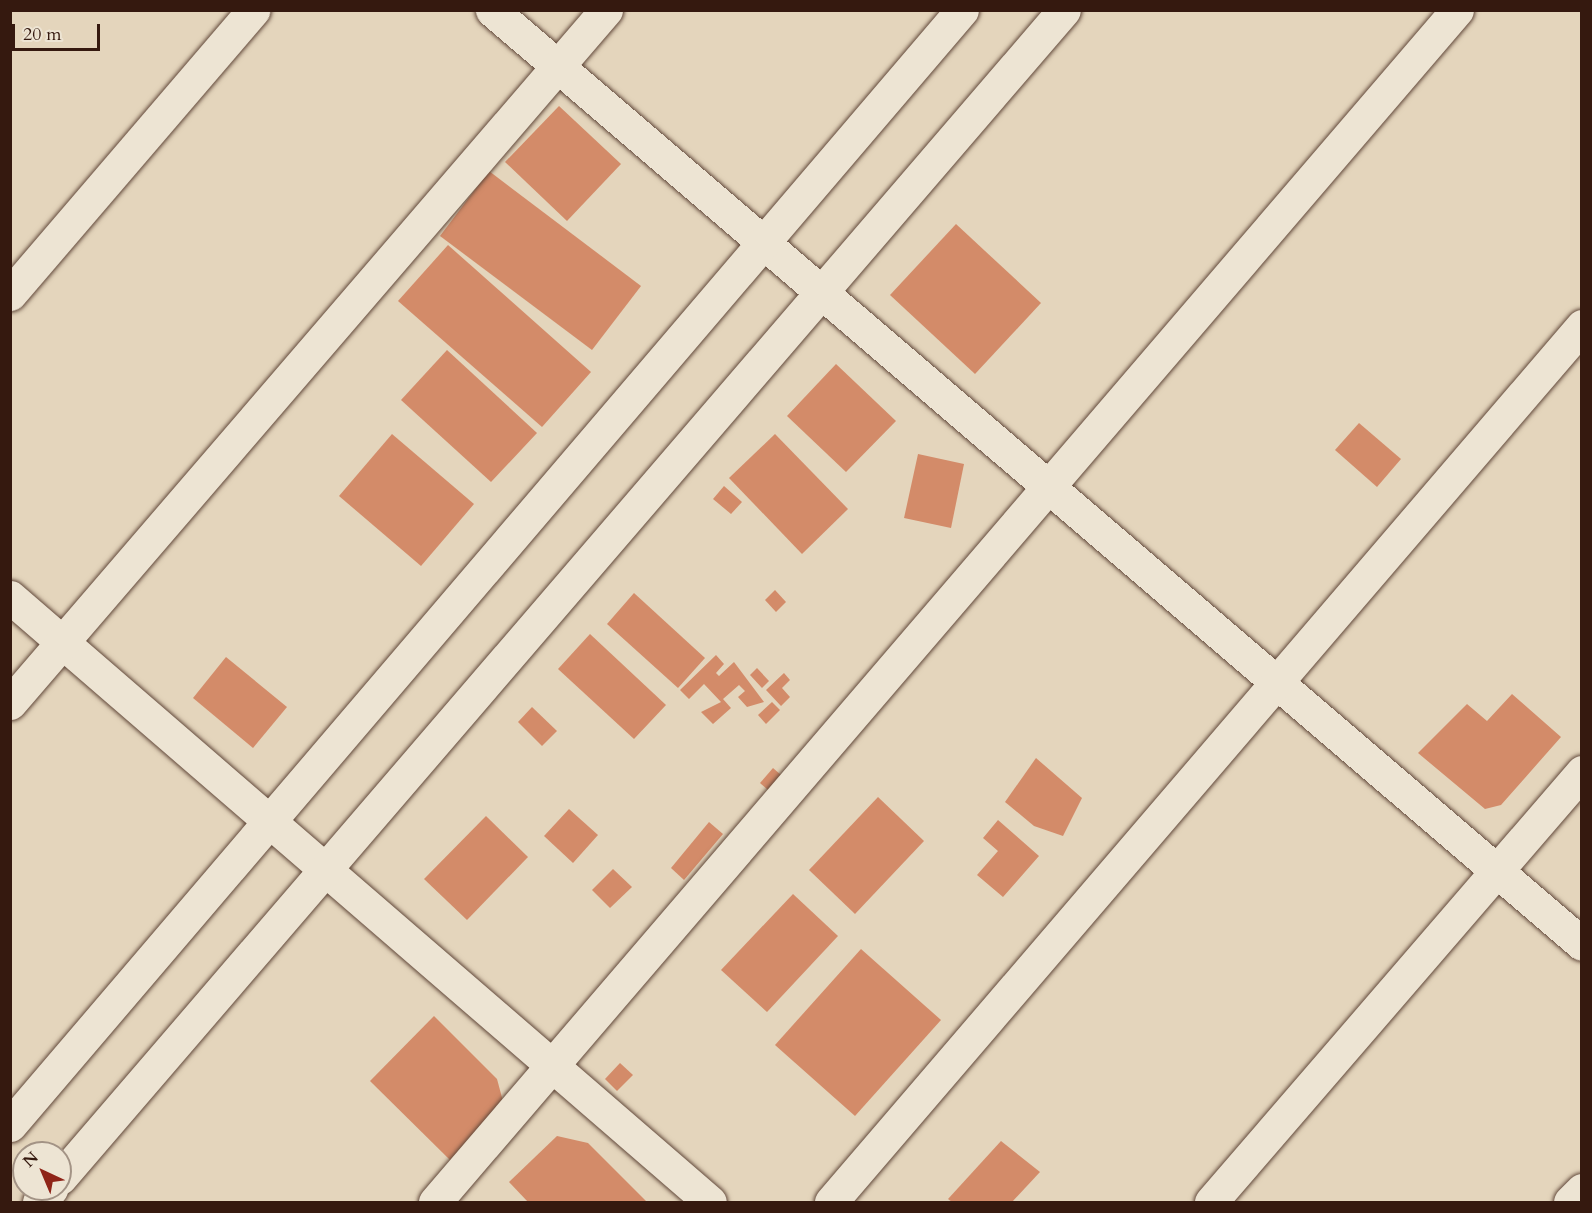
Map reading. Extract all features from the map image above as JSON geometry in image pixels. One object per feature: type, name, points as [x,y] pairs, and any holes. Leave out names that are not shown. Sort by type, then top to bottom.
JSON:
[{"type":"street","points":[[10,294],[253,10]]},
{"type":"street","points":[[492,10],[1581,944]]},
{"type":"street","points":[[10,703],[606,10]]},
{"type":"street","points":[[10,1125],[962,10]]},
{"type":"street","points":[[72,1164],[1064,10]]},
{"type":"street","points":[[435,1203],[1457,10]]},
{"type":"street","points":[[831,1203],[1581,326]]},
{"type":"street","points":[[10,597],[272,819],[710,1203]]},
{"type":"street","points":[[1211,1203],[1581,772]]},
{"type":"street","points":[[1570,1203],[1581,1190]]},
{"type":"building","points":[[559,106],[621,164],[567,221],[505,162]]},
{"type":"building","points":[[489,171],[641,286],[592,350],[440,236]]},
{"type":"building","points":[[956,224],[1041,303],[975,374],[890,295]]},
{"type":"building","points":[[448,245],[591,372],[542,427],[398,301]]},
{"type":"building","points":[[447,350],[537,433],[491,482],[401,400]]},
{"type":"building","points":[[836,364],[896,421],[846,472],[787,416]]},
{"type":"building","points":[[1359,423],[1401,459],[1377,487],[1335,450]]},
{"type":"building","points":[[392,434],[474,504],[421,566],[339,496]]},
{"type":"building","points":[[775,434],[848,509],[802,554],[729,478]]},
{"type":"building","points":[[918,454],[964,464],[951,528],[904,518]]},
{"type":"building","points":[[724,486],[742,502],[731,514],[713,499]]},
{"type":"building","points":[[775,590],[786,602],[776,612],[765,600]]},
{"type":"building","points":[[634,593],[705,658],[678,688],[607,624]]},
{"type":"building","points":[[590,634],[666,705],[634,739],[558,669]]},
{"type":"building","points":[[716,655],[724,664],[716,673],[719,676],[734,662],[764,702],[747,707],[738,697],[745,691],[739,685],[723,699],[731,708],[713,724],[701,712],[721,702],[704,684],[689,699],[680,690]]},
{"type":"building","points":[[226,657],[287,707],[253,748],[193,698]]},
{"type":"building","points":[[757,668],[769,681],[762,688],[750,675]]},
{"type":"building","points":[[784,673],[790,680],[782,688],[790,697],[781,706],[766,690]]},
{"type":"building","points":[[1512,694],[1561,737],[1501,805],[1485,809],[1418,753],[1467,704],[1487,721]]},
{"type":"building","points":[[772,702],[780,710],[766,724],[758,715]]},
{"type":"building","points":[[532,707],[557,731],[542,746],[518,722]]},
{"type":"building","points":[[1036,758],[1082,798],[1063,836],[1034,826],[1005,802]]},
{"type":"building","points":[[773,768],[788,781],[775,796],[760,783]]},
{"type":"building","points":[[878,797],[924,841],[855,914],[809,870]]},
{"type":"building","points":[[569,809],[598,835],[573,863],[544,836]]},
{"type":"building","points":[[486,816],[528,857],[467,920],[424,879]]},
{"type":"building","points":[[998,820],[1039,856],[1003,897],[977,875],[998,851],[983,838]]},
{"type":"building","points":[[709,822],[723,834],[684,880],[671,868]]},
{"type":"building","points":[[613,869],[632,887],[610,908],[592,890]]},
{"type":"building","points":[[793,894],[838,936],[767,1012],[721,970]]},
{"type":"building","points":[[861,949],[941,1020],[855,1116],[775,1045]]},
{"type":"building","points":[[434,1016],[497,1079],[504,1105],[450,1160],[370,1081]]},
{"type":"building","points":[[620,1063],[633,1075],[617,1091],[605,1079]]},
{"type":"building","points":[[557,1136],[588,1143],[647,1202],[528,1202],[509,1182]]},
{"type":"building","points":[[1001,1141],[1040,1172],[1012,1202],[952,1202],[948,1199]]}]
